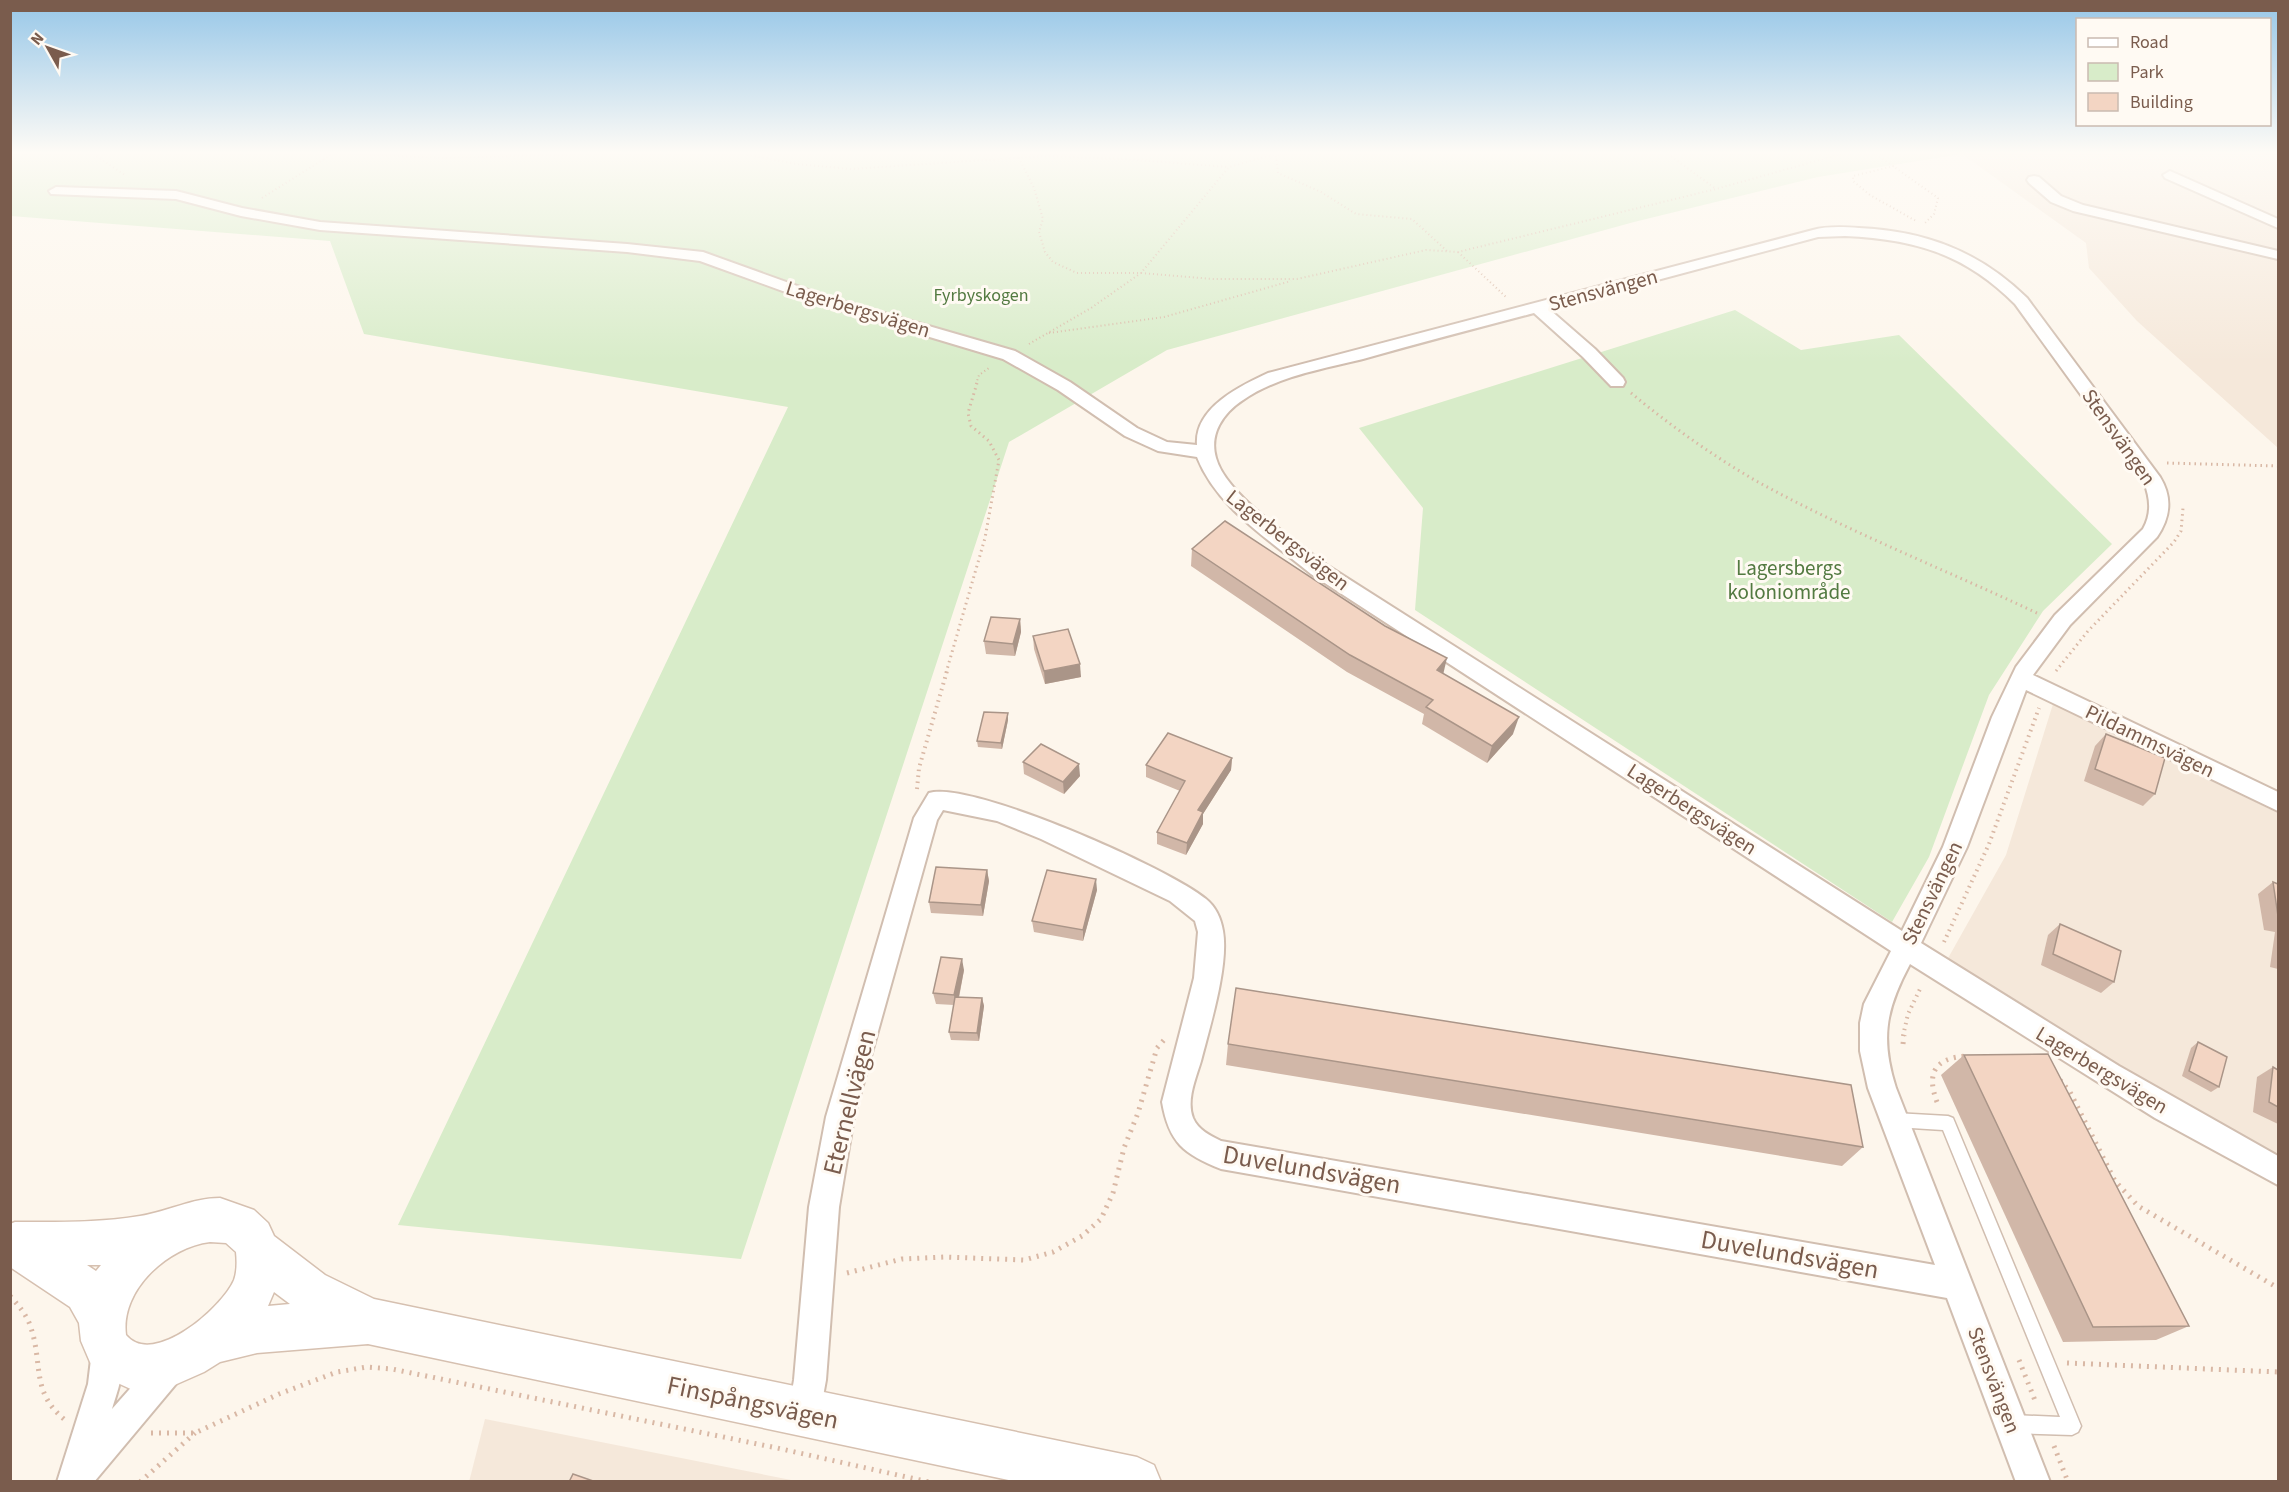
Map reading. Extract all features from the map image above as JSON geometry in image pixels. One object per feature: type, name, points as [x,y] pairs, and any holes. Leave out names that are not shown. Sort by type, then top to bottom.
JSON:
[{"type":"main road","name":"Finspångsvägen","points":[[13,1243],[119,1241],[171,1231],[211,1219],[228,1221],[242,1227],[253,1237],[258,1251],[259,1267],[245,1305],[214,1340]]},
{"type":"main road","name":"Finspångsvägen","points":[[105,1334],[107,1298],[118,1278],[151,1244],[171,1231]]},
{"type":"main road","name":"Finspångsvägen","points":[[13,1243],[86,1291],[120,1361],[135,1367],[154,1367],[174,1362],[214,1340],[257,1330],[369,1321]]},
{"type":"main road","name":"Finspångsvägen","points":[[258,1251],[311,1292],[369,1321],[1137,1482]]},
{"type":"street","name":"Lagerbergsvägen","points":[[307,224],[627,248],[703,257],[819,299],[1009,355],[1064,386],[1131,432],[1151,442],[1171,449],[1205,452],[1218,484],[1230,497],[1318,569],[1933,964],[2157,1104],[2278,1171]]},
{"type":"street","points":[[2144,224],[2278,255]]},
{"type":"street","name":"Stensvängen","points":[[1205,452],[1205,435],[1210,423],[1227,403],[1248,387],[1300,370],[1805,236],[1838,231],[1871,232],[1911,239],[1958,255],[1989,271],[2003,281],[2021,301],[2153,481],[2160,497],[2158,523],[2150,534],[2059,624],[2036,654],[2022,679],[2010,702],[1962,831],[1884,988],[1875,1013],[1872,1036],[1873,1062],[2033,1482]]},
{"type":"street","points":[[1530,309],[1589,353],[1617,382]]},
{"type":"street","name":"Pildammsvägen","points":[[2022,679],[2278,802]]},
{"type":"street","name":"Duvelundsvägen","points":[[938,800],[975,806],[1014,818],[1122,866],[1194,904],[1208,918],[1213,937],[1211,961],[1176,1102],[1178,1121],[1188,1137],[1202,1147],[1221,1155],[1956,1284]]},
{"type":"street","name":"Eternellvägen","points":[[804,1413],[810,1380],[824,1207],[840,1117],[926,818],[938,800]]},
{"type":"street","points":[[72,1481],[104,1384],[105,1334]]},
{"type":"street","points":[[72,1481],[174,1362]]},
{"type":"lane","points":[[1894,1120],[1948,1124],[2072,1426],[2011,1424]]},
{"type":"path","points":[[1042,224],[1039,232],[1045,252],[1053,262],[1077,273],[1142,273],[1213,279],[1297,279]]},
{"type":"path","points":[[938,800],[923,798],[919,794],[916,785],[919,768],[985,538],[999,460],[989,441],[971,426],[968,413],[979,375],[1090,308],[1142,273],[1183,224]]},
{"type":"path","points":[[1417,224],[1447,251]]},
{"type":"path","points":[[1046,334],[1164,317],[1297,279],[1426,250],[1458,252],[1574,224]]},
{"type":"path","points":[[1458,252],[1483,277],[1530,309]]},
{"type":"path","points":[[1617,382],[1670,424],[1719,458],[1777,492],[2059,624]]},
{"type":"path","points":[[2167,471],[2162,463],[2278,466]]},
{"type":"path","points":[[1903,1053],[1903,1031],[1908,1012],[1989,844],[2045,691],[2060,665],[2088,631],[2174,542],[2181,531],[2184,516],[2183,503]]},
{"type":"path","points":[[820,1274],[852,1272],[903,1259],[945,1257],[1024,1260],[1053,1252],[1083,1236],[1101,1219],[1113,1193],[1124,1148],[1138,1113],[1157,1048],[1165,1038],[1192,1033]]},
{"type":"path","points":[[1948,1124],[1933,1093],[1933,1073],[1946,1058],[1970,1057]]},
{"type":"path","points":[[2053,1074],[2070,1092],[2115,1181],[2138,1206],[2278,1288]]},
{"type":"path","points":[[2015,1349],[2068,1482]]},
{"type":"path","points":[[2046,1362],[2278,1372]]},
{"type":"path","points":[[337,1372],[367,1367],[392,1369],[777,1448],[929,1482]]},
{"type":"path","points":[[140,1482],[195,1433]]},
{"type":"shaded area","points":[[2059,224],[2278,224],[2278,448],[2137,321],[2089,268],[2086,243]]},
{"type":"shaded area","points":[[2053,704],[2278,813],[2278,1154],[2202,1118],[1947,960],[2006,855]]},
{"type":"shaded area","points":[[485,1419],[796,1481],[469,1482]]},
{"type":"green space","name":"Fyrbyskogen","points":[[108,224],[1628,224],[1167,350],[1009,442],[741,1259],[398,1225],[788,407],[364,334],[330,241]]},
{"type":"green space","name":"Lagersbergs koloniområde","points":[[1735,310],[1801,350],[1899,335],[2112,544],[2043,611],[1989,695],[1929,857],[1892,922],[1415,610],[1423,508],[1359,428]]},
{"type":"building","points":[[1225,521],[1385,626],[1447,658],[1437,670],[1519,717],[1492,746],[1426,707],[1433,700],[1350,655],[1192,549]]},
{"type":"building","points":[[991,617],[1020,619],[1013,644],[984,641]]},
{"type":"building","points":[[1068,629],[1080,664],[1044,671],[1033,636]]},
{"type":"building","points":[[984,712],[1008,713],[1001,743],[977,741]]},
{"type":"building","points":[[1168,733],[1232,758],[1198,810],[1203,812],[1187,843],[1157,832],[1185,781],[1146,765]]},
{"type":"building","points":[[2106,734],[2165,758],[2155,794],[2095,769]]},
{"type":"building","points":[[1041,744],[1079,764],[1063,782],[1023,762]]},
{"type":"building","points":[[936,867],[987,870],[981,905],[929,902]]},
{"type":"building","points":[[1047,870],[1096,879],[1083,930],[1032,921]]},
{"type":"building","points":[[2273,882],[2278,884],[2278,916]]},
{"type":"building","points":[[2060,924],[2121,951],[2114,982],[2053,954]]},
{"type":"building","points":[[941,957],[962,959],[954,995],[933,993]]},
{"type":"building","points":[[1236,988],[1851,1085],[1863,1147],[1228,1044]]},
{"type":"building","points":[[955,997],[982,998],[977,1033],[949,1032]]},
{"type":"building","points":[[2198,1042],[2227,1057],[2219,1087],[2189,1071]]},
{"type":"building","points":[[2048,1054],[2189,1326],[2093,1327],[1964,1055]]},
{"type":"building","points":[[2273,1067],[2278,1070],[2278,1107],[2269,1102]]},
{"type":"building","points":[[573,1474],[596,1482],[569,1482]]}]
